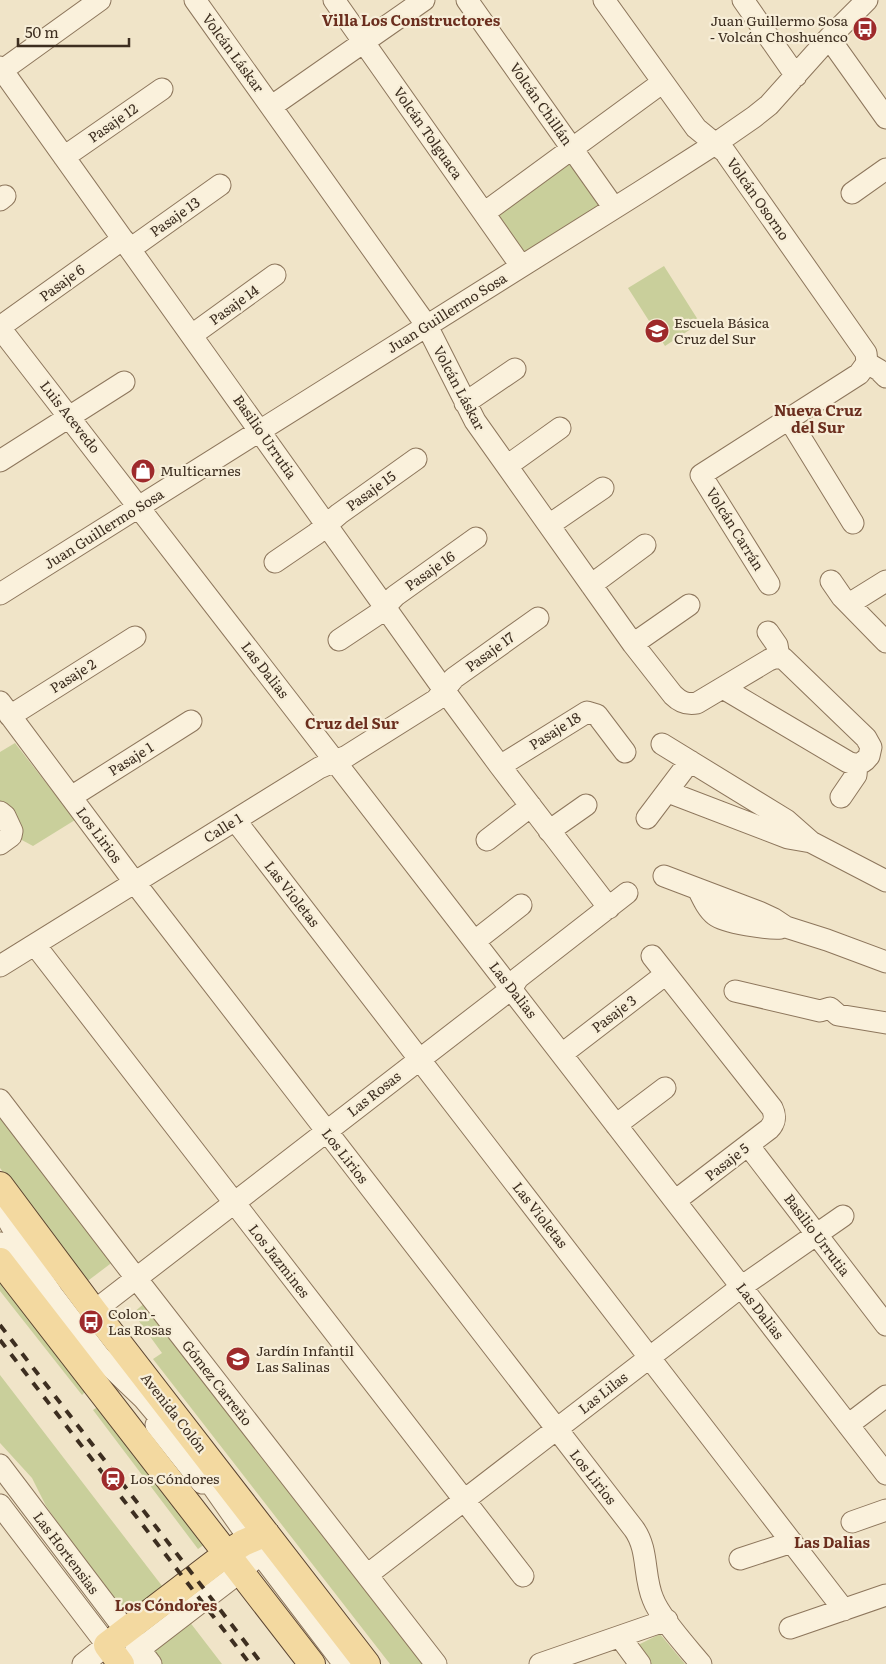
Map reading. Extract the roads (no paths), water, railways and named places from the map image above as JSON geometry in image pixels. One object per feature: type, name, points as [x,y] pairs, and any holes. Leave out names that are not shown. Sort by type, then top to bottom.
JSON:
[{"type":"main road","name":"Avenida Colón","points":[[0,1185],[94,1311],[246,1549],[312,1664]]},
{"type":"main road","name":"Avenida Colón","points":[[0,1261],[246,1549],[368,1664]]},
{"type":"main road","points":[[126,1655],[246,1549]]},
{"type":"street","points":[[1,70],[100,0]]},
{"type":"street","name":"Volcán Láskar","points":[[195,0],[272,106],[426,326],[475,422],[633,644],[677,699],[686,703],[697,703],[769,660],[779,657]]},
{"type":"street","name":"Volcán Tolguaca","points":[[334,0],[521,266]]},
{"type":"street","points":[[272,106],[424,0]]},
{"type":"street","name":"Volcán Chillán","points":[[467,0],[614,208]]},
{"type":"street","name":"Volcán Osorno","points":[[604,0],[696,128],[725,152],[864,349],[867,363]]},
{"type":"street","points":[[743,0],[796,76]]},
{"type":"street","name":"Juan Guillermo Sosa","points":[[0,594],[715,144],[761,111],[867,0]]},
{"type":"street","points":[[830,38],[886,118]]},
{"type":"street","name":"Basilio Urrutia","points":[[1,70],[444,690],[609,908]]},
{"type":"street","points":[[484,213],[663,82]]},
{"type":"street","name":"Pasaje 12","points":[[64,157],[162,89]]},
{"type":"street","points":[[852,193],[886,169]]},
{"type":"street","name":"Pasaje 13","points":[[127,244],[220,185]]},
{"type":"street","name":"Pasaje 6","points":[[0,328],[127,244]]},
{"type":"street","name":"Pasaje 14","points":[[192,335],[275,275]]},
{"type":"street","name":"Luis Acevedo","points":[[0,328],[139,507]]},
{"type":"street","points":[[853,523],[789,419],[859,374],[867,363],[886,377]]},
{"type":"street","points":[[465,404],[515,369]]},
{"type":"street","points":[[0,461],[124,382]]},
{"type":"street","name":"Volcán Carrán","points":[[769,584],[701,475],[789,419]]},
{"type":"street","points":[[507,466],[560,428]]},
{"type":"street","name":"Pasaje 15","points":[[275,562],[316,534],[416,459]]},
{"type":"street","points":[[549,525],[603,488]]},
{"type":"street","name":"Las Dalias","points":[[139,507],[886,1474]]},
{"type":"street","name":"Pasaje 16","points":[[339,640],[378,614],[395,596],[476,538]]},
{"type":"street","points":[[591,585],[645,545]]},
{"type":"street","points":[[831,581],[849,604],[886,642]]},
{"type":"street","points":[[849,604],[886,581]]},
{"type":"street","points":[[633,644],[690,605]]},
{"type":"street","name":"Pasaje 17","points":[[444,690],[454,678],[538,618]]},
{"type":"street","points":[[724,688],[848,762],[857,764],[864,762],[870,756],[878,742],[866,738],[787,661],[779,657],[777,645],[768,632]]},
{"type":"street","name":"Pasaje 2","points":[[5,709],[136,636]]},
{"type":"street","name":"Calle 1","points":[[0,966],[319,768],[347,756],[436,700],[444,690]]},
{"type":"street","name":"Los Lirios","points":[[5,709],[135,883],[638,1535],[644,1548],[653,1600],[701,1664]]},
{"type":"street","name":"Pasaje 18","points":[[500,766],[587,712],[597,715],[625,752]]},
{"type":"street","name":"Pasaje 1","points":[[71,797],[191,721]]},
{"type":"street","points":[[662,744],[786,820],[811,842],[886,881]]},
{"type":"street","points":[[647,818],[690,761]]},
{"type":"street","points":[[841,797],[856,775],[857,764]]},
{"type":"street","points":[[668,792],[788,838],[811,842]]},
{"type":"street","points":[[549,831],[586,804]]},
{"type":"street","points":[[487,840],[531,806]]},
{"type":"street","points":[[0,844],[12,834],[12,828],[4,816]]},
{"type":"street","name":"Las Violetas","points":[[235,820],[844,1610]]},
{"type":"street","points":[[664,876],[698,888],[711,911],[719,918],[762,927],[786,927],[886,962]]},
{"type":"street","name":"Las Rosas","points":[[94,1311],[511,989],[518,978],[627,893]]},
{"type":"street","points":[[474,941],[521,905]]},
{"type":"street","name":"Los Jazmines","points":[[35,945],[523,1576]]},
{"type":"street","points":[[652,956],[666,974]]},
{"type":"street","name":"Pasaje 3","points":[[562,1054],[666,974]]},
{"type":"street","name":"Pasaje 5","points":[[666,974],[772,1108],[774,1119],[769,1129],[676,1201]]},
{"type":"street","points":[[735,992],[829,1013],[886,1022]]},
{"type":"street","points":[[616,1125],[664,1088]]},
{"type":"street","name":"Gómez Carreño","points":[[0,1100],[436,1664]]},
{"type":"street","name":"Basilio Urrutia","points":[[748,1145],[886,1325]]},
{"type":"street","points":[[0,1206],[39,1275],[100,1357],[144,1399],[203,1472],[246,1549]]},
{"type":"street","name":"Las Lilas","points":[[367,1575],[741,1287],[843,1216]]},
{"type":"street","points":[[0,1243],[92,1361],[139,1406],[186,1461],[246,1549],[344,1664]]},
{"type":"street","points":[[848,1425],[886,1396]]},
{"type":"street","name":"Las Hortensias","points":[[0,1465],[126,1655]]},
{"type":"street","name":"Las Hortensias","points":[[0,1505],[126,1655]]},
{"type":"street","points":[[852,1522],[886,1510]]},
{"type":"street","points":[[740,1560],[792,1542]]},
{"type":"street","points":[[790,1628],[886,1595]]},
{"type":"street","points":[[540,1664],[667,1620]]},
{"type":"street","points":[[620,1637],[640,1664]]},
{"type":"street","points":[[83,1664],[126,1655]]},
{"type":"railway","points":[[0,1325],[262,1664]]},
{"type":"railway","points":[[0,1340],[250,1664]]},
{"type":"place","name":"Juan Guillermo Sosa - Volcán Choshuenco","points":[[865,29]]},
{"type":"place","name":"Escuela Básica Cruz del Sur","points":[[657,331]]},
{"type":"place","name":"Multicarnes","points":[[143,471]]},
{"type":"place","name":"Colon - Las Rosas","points":[[91,1322]]},
{"type":"place","name":"Jardín Infantil Las Salinas","points":[[238,1359]]},
{"type":"place","name":"Los Cóndores","points":[[113,1479]]},
{"type":"district","name":"Villa Los Constructores","points":[[411,21]]},
{"type":"district","name":"Nueva Cruz del Sur","points":[[818,420]]},
{"type":"district","name":"Cruz del Sur","points":[[352,724]]},
{"type":"district","name":"Las Dalias","points":[[832,1543]]},
{"type":"district","name":"Los Cóndores","points":[[166,1606]]}]
